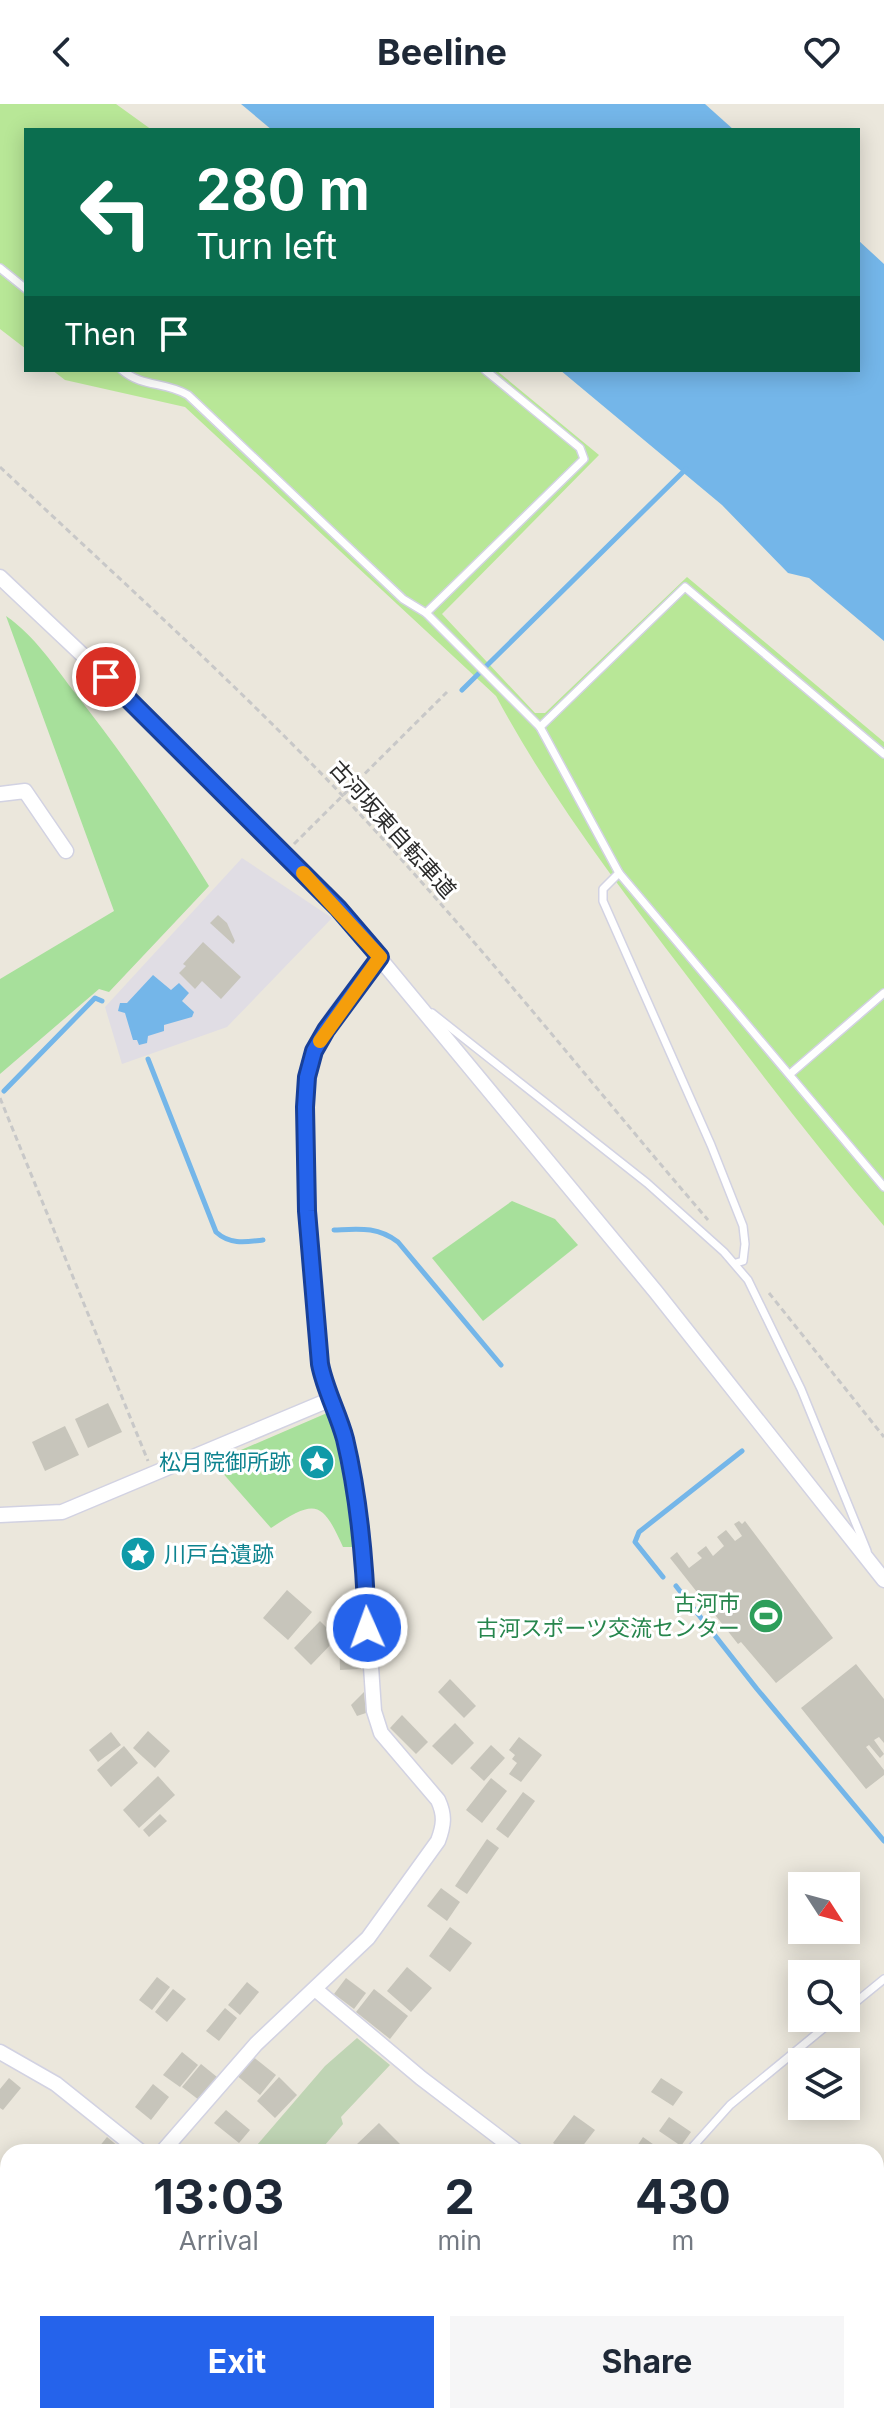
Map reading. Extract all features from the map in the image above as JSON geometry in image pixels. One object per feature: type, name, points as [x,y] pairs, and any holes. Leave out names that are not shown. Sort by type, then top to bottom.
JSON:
[{"type":"street","points":[[0,577],[162,730],[338,908],[656,1292],[884,1580]]},
{"type":"street","points":[[0,794],[25,791],[66,851]]},
{"type":"street","points":[[169,2144],[256,2044],[368,1938],[438,1841],[443,1827],[444,1812],[438,1800],[381,1733],[374,1711],[362,1533],[344,1435],[329,1400],[320,1364],[307,1211],[305,1107],[307,1077],[314,1051],[380,957]]},
{"type":"street","points":[[0,1515],[62,1512],[329,1400]]},
{"type":"street","points":[[315,1989],[421,2078],[508,2144]]},
{"type":"street","points":[[0,2052],[56,2084],[131,2144]]},
{"type":"lane","points":[[0,268],[24,287]]},
{"type":"lane","points":[[124,372],[135,382],[172,386],[188,395],[403,599],[426,613],[540,727],[619,873],[884,1187]]},
{"type":"lane","points":[[426,613],[584,459],[580,448],[487,372]]},
{"type":"lane","points":[[540,727],[685,587],[884,754]]},
{"type":"lane","points":[[619,873],[603,889],[603,901],[711,1145],[743,1226],[743,1261],[736,1263]]},
{"type":"lane","points":[[790,1074],[884,993]]},
{"type":"lane","points":[[413,996],[647,1183],[736,1263],[748,1280],[801,1389],[872,1565]]},
{"type":"lane","points":[[860,1999],[884,1979]]},
{"type":"lane","points":[[695,2144],[730,2105],[819,2032]]},
{"type":"path","name":"古河坂東自転車道","points":[[0,467],[189,643],[343,796],[539,1018],[708,1220]]},
{"type":"path","points":[[289,850],[447,692]]},
{"type":"path","points":[[0,1098],[155,1475]]},
{"type":"path","points":[[761,1283],[884,1437]]},
{"type":"shaded area","points":[[242,858],[332,918],[227,1027],[122,1064],[105,1007]]},
{"type":"green space","points":[[0,104],[116,104],[149,128],[24,128],[24,347],[0,329]]},
{"type":"green space","points":[[55,372],[498,372],[599,455],[442,614],[535,713],[545,713],[687,577],[884,742],[884,1226],[782,1100],[609,872],[538,769],[496,696],[185,407],[65,380]]},
{"type":"green space","points":[[6,616],[35,642],[94,717],[162,812],[209,886],[109,992],[99,989],[0,1074],[0,979],[114,911]]},
{"type":"green space","points":[[512,1201],[555,1219],[578,1245],[483,1321],[432,1258]]},
{"type":"green space","points":[[327,1413],[334,1423],[357,1547],[343,1547],[329,1520],[316,1509],[298,1512],[271,1528],[213,1462]]},
{"type":"green space","points":[[357,2038],[390,2065],[341,2117],[343,2124],[326,2144],[258,2144],[325,2066]]},
{"type":"water","points":[[241,104],[705,104],[732,128],[270,128]]},
{"type":"water","points":[[860,242],[884,264],[884,641],[809,578],[788,573],[722,505],[562,372],[860,372]]},
{"type":"water","points":[[153,975],[171,990],[179,983],[189,993],[182,1001],[194,1012],[192,1017],[164,1025],[164,1031],[148,1036],[147,1043],[139,1045],[137,1040],[133,1040],[125,1013],[118,1011],[120,1003],[127,1003]]},
{"type":"building","points":[[218,915],[227,923],[235,941],[233,944],[210,923]]},
{"type":"building","points":[[203,942],[241,977],[221,999],[202,981],[195,989],[179,973]]},
{"type":"building","points":[[108,1403],[122,1432],[88,1448],[75,1419]]},
{"type":"building","points":[[65,1426],[79,1455],[45,1471],[32,1442]]},
{"type":"building","name":"古河市 古河スポーツ交流センター","points":[[739,1521],[742,1524],[745,1521],[833,1638],[776,1683],[741,1642],[738,1644],[670,1558],[677,1552],[689,1568],[702,1558],[697,1553],[706,1546],[713,1556],[724,1546],[717,1537],[726,1530],[735,1541],[742,1536],[734,1524]]},
{"type":"building","points":[[287,1590],[312,1612],[288,1640],[263,1618]]},
{"type":"building","points":[[341,1603],[357,1617],[344,1632],[328,1618]]},
{"type":"building","points":[[320,1621],[337,1638],[311,1665],[294,1648]]},
{"type":"building","points":[[360,1633],[361,1669],[340,1670],[339,1634]]},
{"type":"building","points":[[856,1664],[884,1699],[884,1743],[879,1737],[874,1740],[884,1754],[880,1758],[869,1745],[866,1747],[884,1770],[884,1775],[866,1789],[801,1708]]},
{"type":"building","points":[[450,1679],[476,1706],[464,1718],[438,1692]]},
{"type":"building","points":[[364,1692],[366,1713],[357,1716],[351,1705]]},
{"type":"building","points":[[402,1715],[428,1742],[416,1754],[390,1728]]},
{"type":"building","points":[[455,1723],[474,1743],[452,1765],[432,1746]]},
{"type":"building","points":[[148,1731],[170,1751],[155,1768],[133,1748]]},
{"type":"building","points":[[111,1732],[121,1745],[98,1762],[89,1750]]},
{"type":"building","points":[[519,1737],[542,1755],[521,1782],[509,1774],[517,1763],[512,1759],[515,1755],[509,1750]]},
{"type":"building","points":[[491,1745],[505,1758],[484,1781],[470,1768]]},
{"type":"building","points":[[124,1746],[138,1763],[111,1787],[97,1770]]},
{"type":"building","points":[[158,1776],[175,1795],[139,1828],[123,1810]]},
{"type":"building","points":[[491,1778],[507,1791],[482,1823],[466,1810]]},
{"type":"building","points":[[523,1792],[535,1801],[508,1838],[496,1829]]},
{"type":"building","points":[[160,1814],[167,1821],[149,1837],[143,1830]]},
{"type":"building","points":[[487,1839],[499,1848],[467,1894],[455,1886]]},
{"type":"building","points":[[441,1888],[460,1902],[447,1921],[427,1906]]},
{"type":"building","points":[[450,1927],[472,1943],[450,1972],[429,1956]]},
{"type":"building","points":[[407,1967],[432,1988],[411,2012],[387,1991]]},
{"type":"building","points":[[157,1977],[170,1987],[152,2010],[139,2000]]},
{"type":"building","points":[[346,1978],[366,1993],[354,2009],[334,1994]]},
{"type":"building","points":[[247,1982],[259,1992],[240,2015],[228,2005]]},
{"type":"building","points":[[173,1989],[186,1999],[167,2022],[155,2012]]},
{"type":"building","points":[[374,1989],[408,2016],[390,2039],[356,2012]]},
{"type":"building","points":[[225,2008],[237,2018],[219,2041],[206,2031]]},
{"type":"building","points":[[182,2052],[198,2065],[180,2087],[163,2075]]},
{"type":"building","points":[[251,2055],[276,2075],[260,2095],[235,2074]]},
{"type":"building","points":[[201,2064],[217,2077],[199,2100],[182,2087]]},
{"type":"building","points":[[279,2077],[297,2095],[275,2118],[257,2101]]},
{"type":"building","points":[[9,2078],[21,2088],[3,2110],[0,2108],[0,2089]]},
{"type":"building","points":[[661,2078],[683,2092],[673,2106],[651,2092]]},
{"type":"building","points":[[153,2084],[169,2097],[151,2120],[135,2107]]},
{"type":"building","points":[[226,2110],[250,2130],[239,2143],[214,2123]]},
{"type":"building","points":[[574,2115],[595,2130],[584,2144],[553,2143]]},
{"type":"building","points":[[669,2117],[691,2132],[682,2144],[678,2144],[659,2131]]},
{"type":"building","points":[[379,2123],[400,2144],[357,2144]]},
{"type":"building","points":[[107,2137],[115,2144],[101,2144]]},
{"type":"building","points":[[643,2137],[653,2144],[638,2144]]},
{"type":"waterway","points":[[462,690],[686,469]]},
{"type":"waterway","points":[[4,1091],[95,998],[102,1001]]},
{"type":"waterway","points":[[148,1059],[216,1232],[233,1241],[263,1240]]},
{"type":"waterway","points":[[334,1230],[375,1231],[398,1242],[501,1365]]},
{"type":"waterway","points":[[663,1577],[635,1542],[639,1532],[742,1451]]},
{"type":"waterway","points":[[676,1586],[884,1841]]},
{"type":"slow traffic","points":[[303,873],[380,957],[320,1041]]},
{"type":"place","name":"松月院御所跡","points":[[317,1462]]},
{"type":"place","name":"川戸台遺跡","points":[[138,1554]]},
{"type":"place","name":"古河市 古河スポーツ交流センター","points":[[766,1616]]},
{"type":"route","points":[[106,677],[338,908],[380,957],[314,1051],[307,1077],[305,1107],[307,1211],[320,1364],[324,1384],[344,1435],[355,1487],[366,1578],[367,1628]]}]
